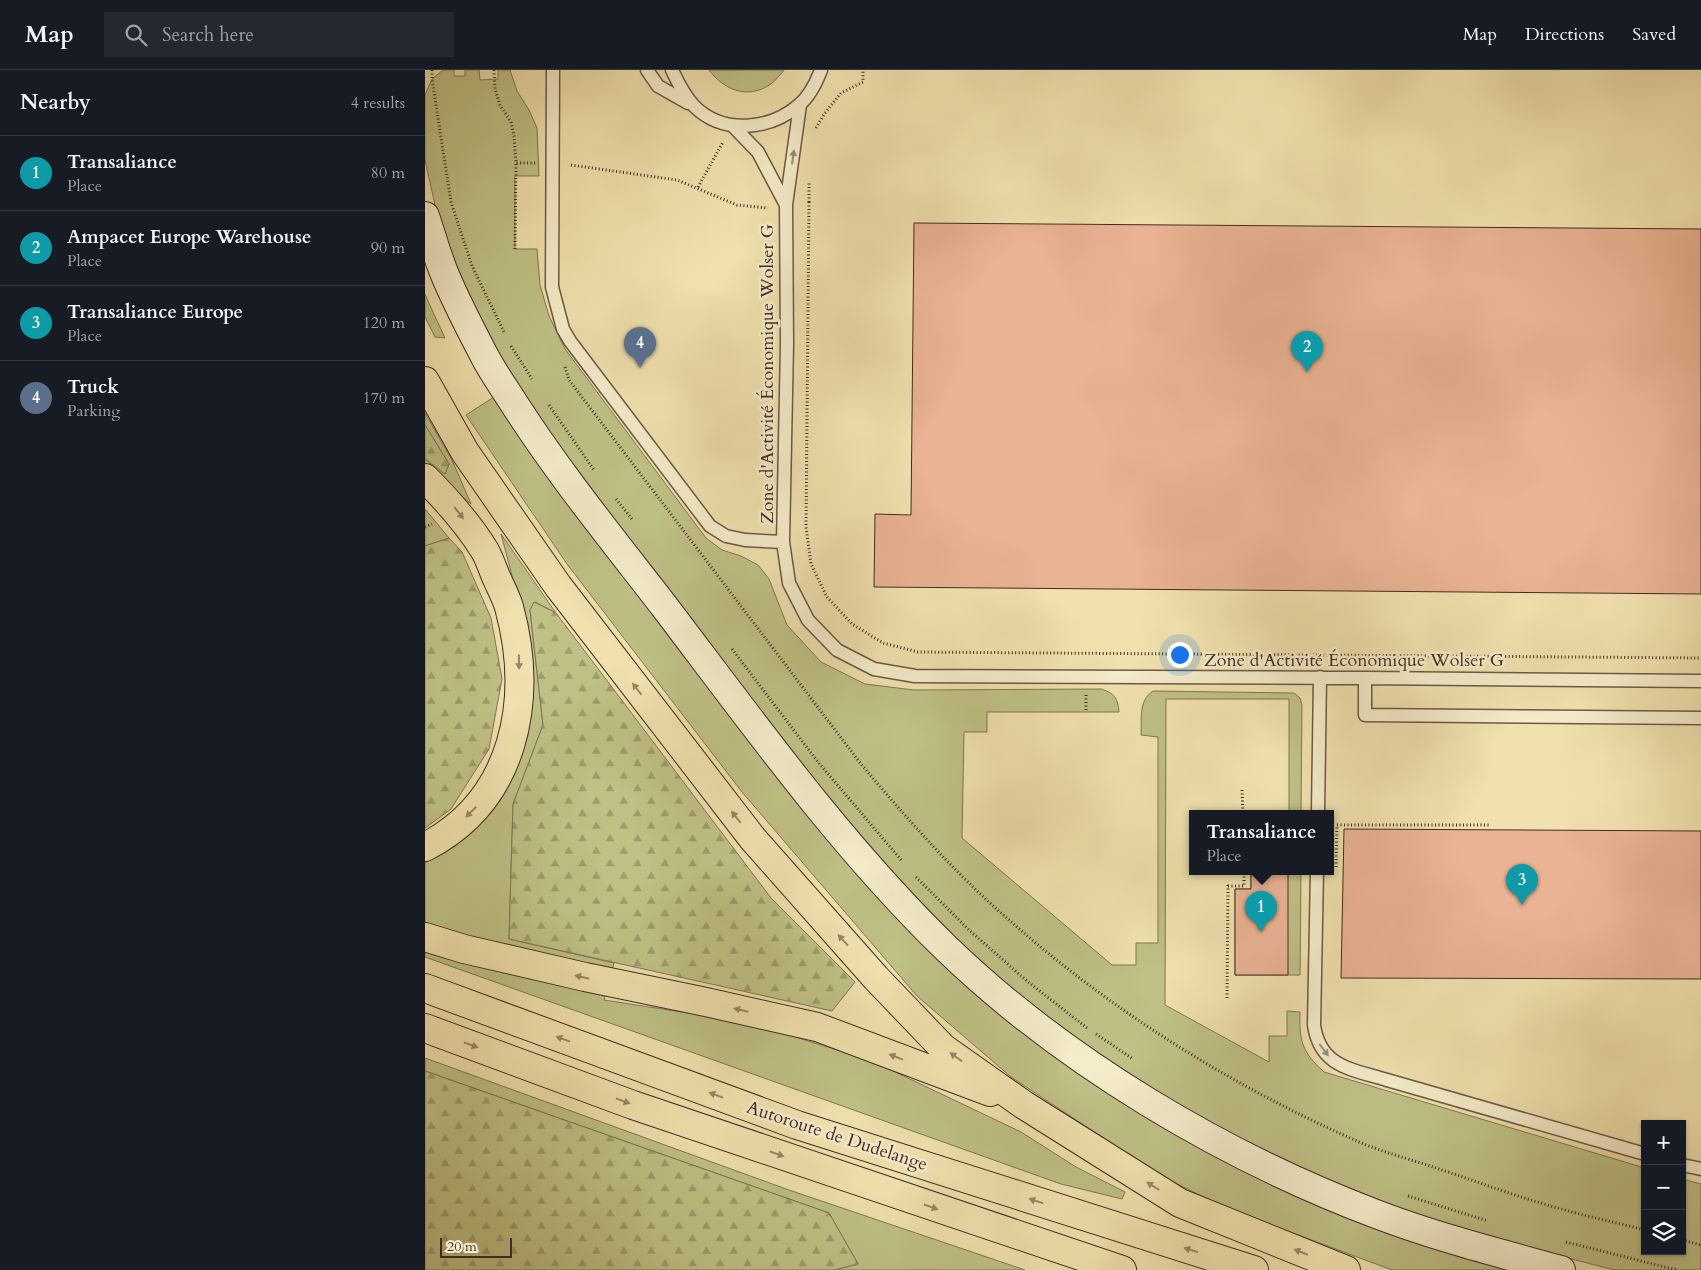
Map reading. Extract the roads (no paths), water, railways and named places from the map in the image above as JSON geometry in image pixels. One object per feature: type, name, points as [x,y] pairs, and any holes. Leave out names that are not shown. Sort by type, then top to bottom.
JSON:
[{"type":"highway","points":[[425,381],[465,452],[558,586],[753,838],[876,978],[943,1048],[1024,1105],[1180,1203],[1346,1270]]},
{"type":"highway","points":[[425,478],[457,511],[485,552],[508,605],[519,653],[519,699],[511,746],[495,781],[475,810],[440,839],[425,847]]},
{"type":"highway","points":[[425,937],[465,949],[566,973],[817,1027],[1024,1105]]},
{"type":"highway","name":"Autoroute de Dudelange","points":[[425,988],[797,1125],[1254,1270]]},
{"type":"highway","name":"Autoroute de Dudelange","points":[[425,1028],[633,1105],[1122,1270]]},
{"type":"main road","points":[[425,216],[444,272],[486,360],[539,442],[797,781],[874,872],[947,948],[1010,1004],[1076,1054],[1157,1107],[1213,1139],[1290,1179],[1380,1215],[1484,1249],[1561,1270]]},
{"type":"lane","name":"Zone d'Activité Économique Wolser G","points":[[553,70],[552,287],[563,329],[569,341],[710,526],[726,536],[745,540],[783,542]]},
{"type":"lane","name":"Zone d'Activité Économique Wolser G","points":[[647,70],[658,86],[714,119],[732,125],[757,126],[780,119],[800,105],[813,89],[821,70]]},
{"type":"lane","name":"Zone d'Activité Économique Wolser G","points":[[672,70],[681,90],[695,107]]},
{"type":"lane","name":"Zone d'Activité Économique Wolser G","points":[[800,105],[786,205],[787,344],[783,542],[789,583],[808,620],[837,650],[874,669],[915,676],[1701,681]]},
{"type":"lane","name":"Zone d'Activité Économique Wolser G","points":[[732,125],[758,152],[786,205]]},
{"type":"lane","points":[[1318,810],[1320,678]]},
{"type":"lane","points":[[1365,678],[1365,715],[1701,718]]},
{"type":"lane","points":[[1317,875],[1314,1024],[1316,1038],[1323,1051],[1333,1061],[1346,1067],[1641,1153]]},
{"type":"lane","points":[[1686,1166],[1701,1169]]},
{"type":"place","name":"Truck","points":[[640,368]]},
{"type":"place","name":"Ampacet Europe Warehouse","points":[[1307,372]]},
{"type":"place","name":"Transaliance Europe","points":[[1522,905]]},
{"type":"place","name":"Transaliance","points":[[1261,932]]}]
